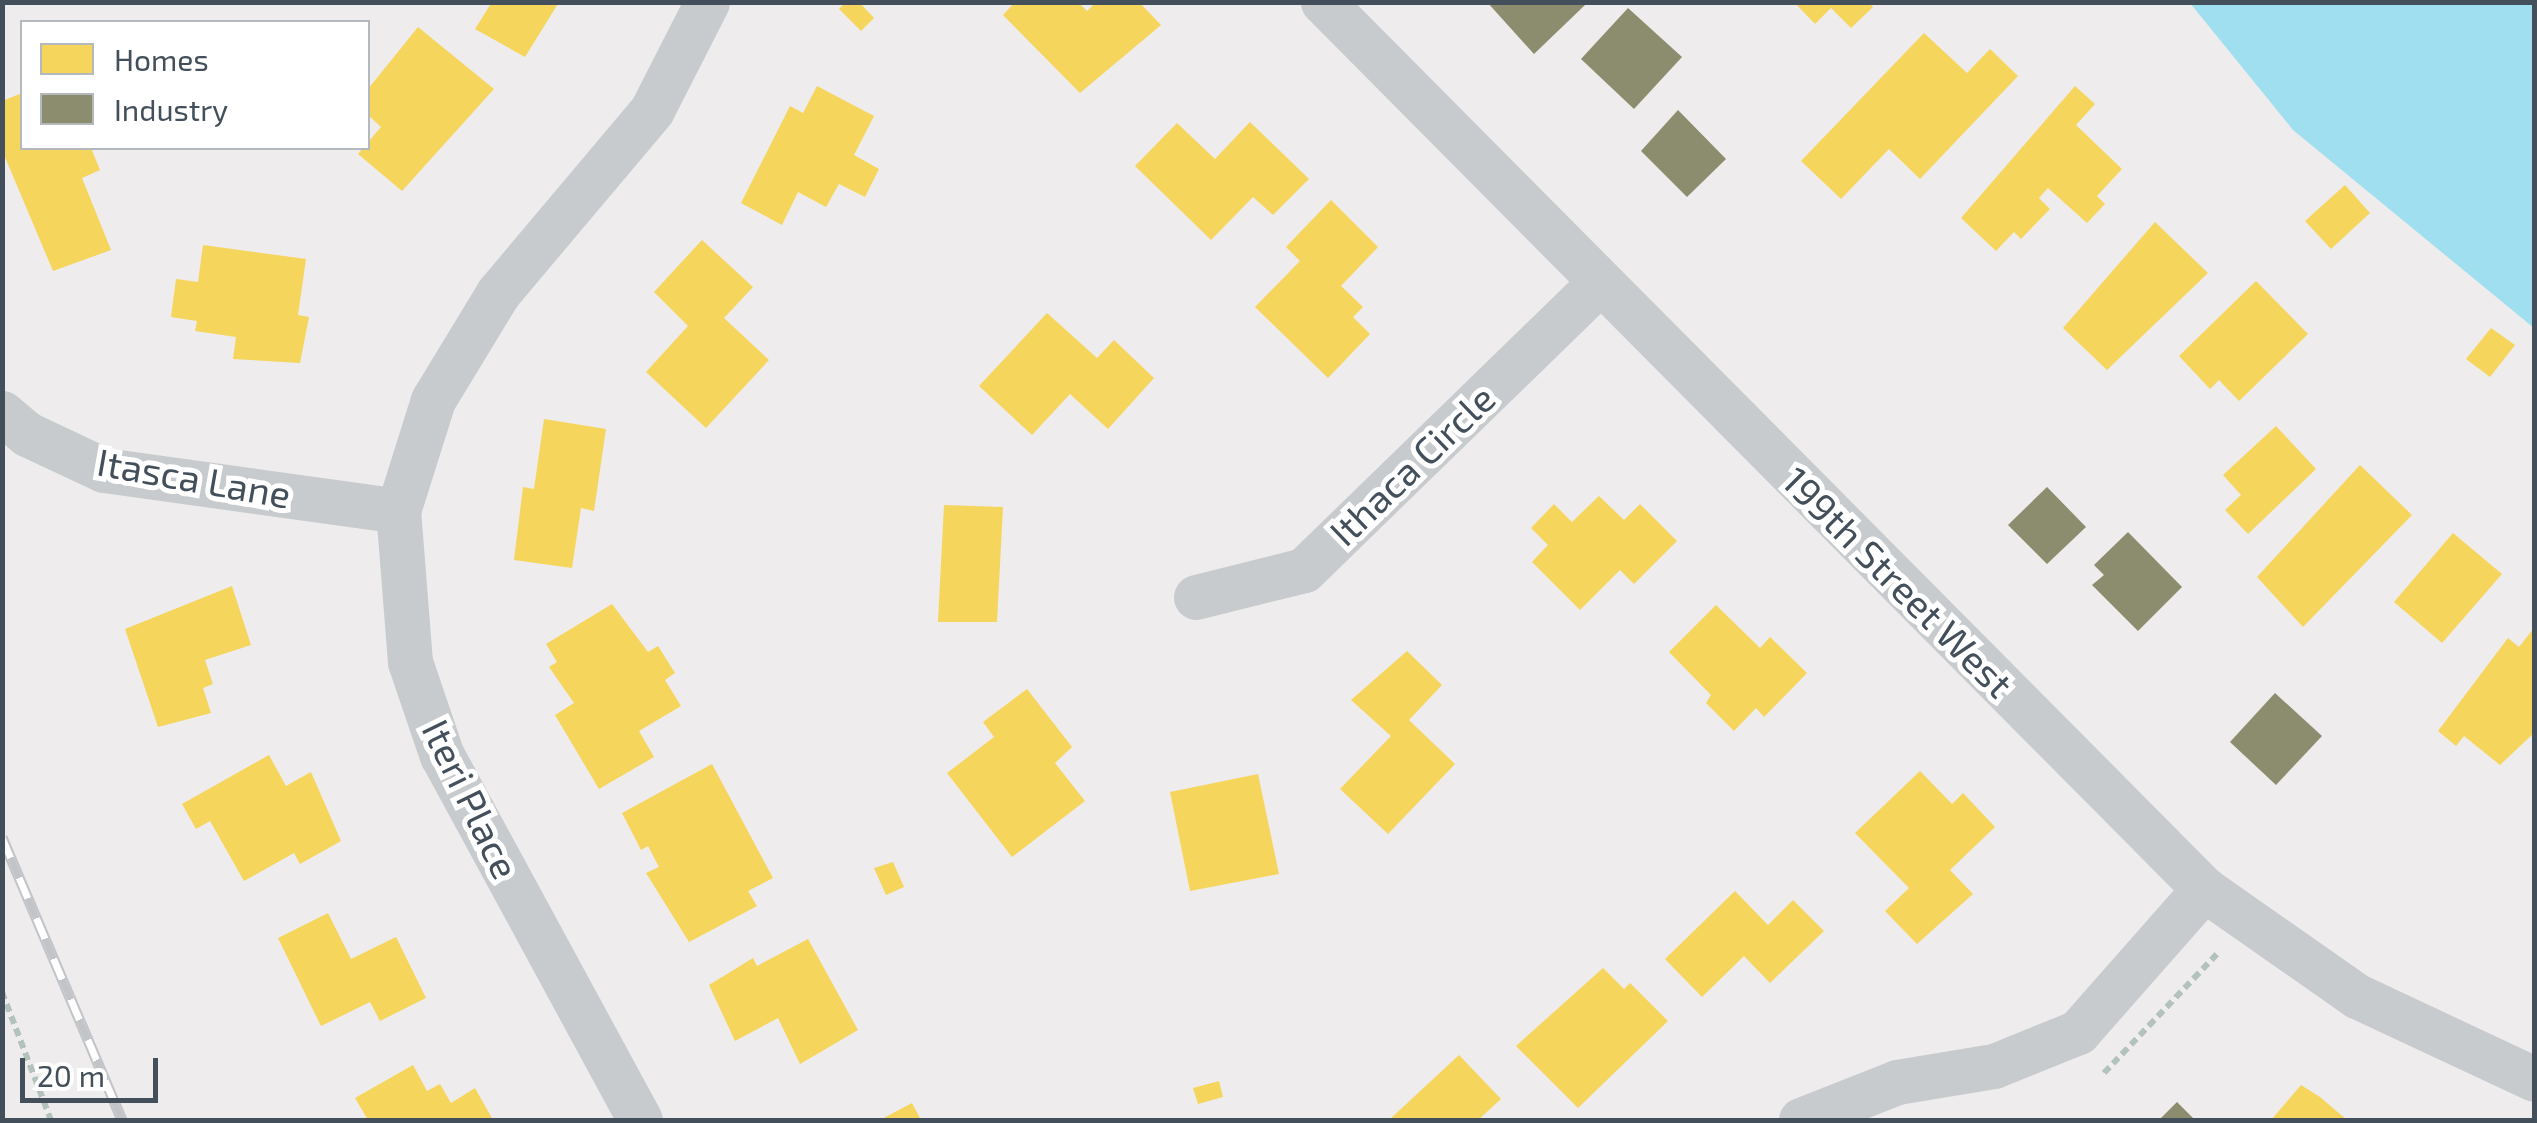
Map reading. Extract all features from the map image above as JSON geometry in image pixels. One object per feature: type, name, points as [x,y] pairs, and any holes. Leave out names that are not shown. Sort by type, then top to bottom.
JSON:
[{"type":"street","name":"Iteri Place","points":[[640,1120],[442,756],[410,662],[398,511],[432,400],[498,293],[652,110],[707,2]]},
{"type":"street","name":"199th Street West","points":[[1322,2],[2204,889],[2358,996],[2534,1080]]},
{"type":"street","name":"Ithaca Circle","points":[[1196,597],[1304,570],[1600,282]]},
{"type":"street","name":"Itasca Lane","points":[[2,413],[27,434],[104,470],[398,511]]},
{"type":"street","points":[[1801,1120],[1898,1082],[1994,1066],[2078,1032],[2204,889]]},
{"type":"path","points":[[2,992],[51,1120]]},
{"type":"water","points":[[2190,3],[2534,3],[2534,328],[2293,130]]},
{"type":"building: Homes","points":[[492,2],[559,2],[525,57],[475,29]]},
{"type":"building: Homes","points":[[846,2],[859,2],[874,18],[861,31],[839,9]]},
{"type":"building: Homes","points":[[1015,2],[1078,2],[1087,11],[1096,2],[1139,2],[1161,25],[1080,93],[1003,15]]},
{"type":"building: Homes","points":[[1794,2],[1868,2],[1873,7],[1851,28],[1831,8],[1815,24]]},
{"type":"building: Homes","points":[[418,27],[494,89],[402,191],[358,154],[370,150],[370,140],[381,127],[370,117],[370,87]]},
{"type":"building: Homes","points":[[1924,33],[1967,73],[1990,49],[2018,76],[1920,179],[1889,149],[1841,199],[1801,161]]},
{"type":"building: Homes","points":[[817,86],[874,116],[854,155],[879,169],[865,197],[839,184],[826,207],[798,192],[782,225],[741,203],[790,106],[803,113]]},
{"type":"building: Homes","points":[[2075,86],[2095,104],[2076,125],[2122,169],[2097,196],[2105,204],[2087,223],[2048,188],[2039,198],[2050,209],[2021,239],[2014,232],[1996,251],[1961,218]]},
{"type":"building: Homes","points":[[20,94],[20,150],[92,150],[100,170],[82,178],[111,250],[53,271],[2,150],[2,101]]},
{"type":"building: Homes","points":[[1250,122],[1309,179],[1273,215],[1253,197],[1211,240],[1135,166],[1177,123],[1215,159]]},
{"type":"building: Homes","points":[[2345,185],[2370,213],[2331,249],[2305,221]]},
{"type":"building: Homes","points":[[1331,200],[1378,247],[1341,286],[1363,307],[1353,317],[1370,334],[1328,378],[1255,307],[1300,261],[1286,247]]},
{"type":"building: Homes","points":[[2155,222],[2208,273],[2107,370],[2063,328]]},
{"type":"building: Homes","points":[[702,240],[753,287],[724,318],[769,360],[706,428],[646,372],[688,326],[654,292]]},
{"type":"building: Homes","points":[[203,245],[306,259],[298,315],[309,317],[300,363],[233,359],[236,337],[195,331],[197,321],[171,317],[176,279],[198,282]]},
{"type":"building: Homes","points":[[2256,281],[2308,334],[2239,401],[2219,380],[2210,389],[2179,356]]},
{"type":"building: Homes","points":[[1047,313],[1097,358],[1114,340],[1154,378],[1108,429],[1070,394],[1032,435],[979,386]]},
{"type":"building: Homes","points":[[2491,328],[2515,345],[2490,377],[2466,359]]},
{"type":"building: Homes","points":[[544,419],[606,429],[594,511],[581,508],[572,568],[514,560],[523,487],[534,489]]},
{"type":"building: Homes","points":[[2276,426],[2316,469],[2248,534],[2225,510],[2241,495],[2223,475]]},
{"type":"building: Homes","points":[[2360,465],[2412,515],[2303,627],[2257,577]]},
{"type":"building: Homes","points":[[1599,496],[1624,520],[1640,504],[1677,541],[1634,584],[1620,570],[1580,610],[1532,562],[1548,545],[1531,528],[1554,504],[1572,522]]},
{"type":"building: Homes","points":[[944,505],[1003,507],[997,622],[938,622]]},
{"type":"building: Homes","points":[[2453,533],[2502,574],[2442,643],[2394,602]]},
{"type":"building: Homes","points":[[232,586],[251,645],[205,660],[213,684],[203,688],[211,713],[158,727],[125,629]]},
{"type":"building: Homes","points":[[612,604],[648,652],[658,646],[675,673],[665,680],[681,706],[639,731],[654,757],[599,789],[555,715],[574,703],[549,667],[557,662],[546,644]]},
{"type":"building: Homes","points":[[1716,605],[1760,648],[1770,637],[1807,673],[1764,717],[1756,708],[1734,731],[1706,703],[1711,695],[1669,652]]},
{"type":"building: Homes","points":[[2534,628],[2534,733],[2500,765],[2464,736],[2456,746],[2438,731],[2508,638],[2519,647]]},
{"type":"building: Homes","points":[[1407,651],[1442,685],[1409,720],[1455,764],[1388,834],[1340,789],[1391,736],[1351,700]]},
{"type":"building: Homes","points":[[1027,689],[1072,747],[1055,763],[1085,801],[1012,857],[947,773],[994,737],[983,722]]},
{"type":"building: Homes","points":[[269,755],[286,786],[311,772],[341,841],[300,864],[294,853],[244,881],[210,821],[196,829],[182,804]]},
{"type":"building: Homes","points":[[712,764],[773,878],[748,891],[757,906],[689,942],[646,873],[659,867],[648,846],[641,850],[622,813]]},
{"type":"building: Homes","points":[[1920,771],[1952,804],[1963,793],[1995,827],[1950,870],[1973,894],[1917,944],[1885,911],[1909,888],[1855,833]]},
{"type":"building: Homes","points":[[1258,774],[1279,874],[1190,891],[1170,792]]},
{"type":"building: Homes","points":[[893,862],[904,887],[886,895],[874,868]]},
{"type":"building: Homes","points":[[1735,891],[1768,925],[1793,900],[1824,931],[1770,983],[1744,956],[1702,997],[1665,959]]},
{"type":"building: Homes","points":[[328,913],[351,959],[396,937],[426,998],[380,1021],[370,1002],[321,1026],[278,938]]},
{"type":"building: Homes","points":[[808,939],[858,1030],[800,1064],[778,1018],[735,1041],[709,985],[753,958],[757,966]]},
{"type":"building: Homes","points":[[1603,968],[1624,989],[1630,983],[1668,1021],[1578,1108],[1516,1046]]},
{"type":"building: Homes","points":[[1459,1055],[1501,1099],[1478,1120],[1389,1120]]},
{"type":"building: Homes","points":[[413,1065],[427,1091],[440,1084],[451,1103],[475,1088],[493,1120],[368,1120],[355,1098]]},
{"type":"building: Homes","points":[[1219,1081],[1223,1097],[1198,1104],[1193,1088]]},
{"type":"building: Homes","points":[[2301,1085],[2320,1097],[2347,1120],[2271,1120]]},
{"type":"building: Homes","points":[[912,1103],[921,1120],[880,1120]]},
{"type":"building: Industry","points":[[1487,2],[1583,2],[1585,5],[1534,54]]},
{"type":"building: Industry","points":[[1628,8],[1682,57],[1634,109],[1581,59]]},
{"type":"building: Industry","points":[[1678,110],[1726,159],[1687,197],[1641,151]]},
{"type":"building: Industry","points":[[2047,487],[2086,527],[2047,564],[2008,525]]},
{"type":"building: Industry","points":[[2128,532],[2182,587],[2138,631],[2092,585],[2104,575],[2094,565]]},
{"type":"building: Industry","points":[[2275,693],[2322,736],[2276,785],[2230,742]]},
{"type":"building: Industry","points":[[2177,1102],[2195,1120],[2159,1120]]},
{"type":"railway","points":[[2,837],[122,1120]]}]
